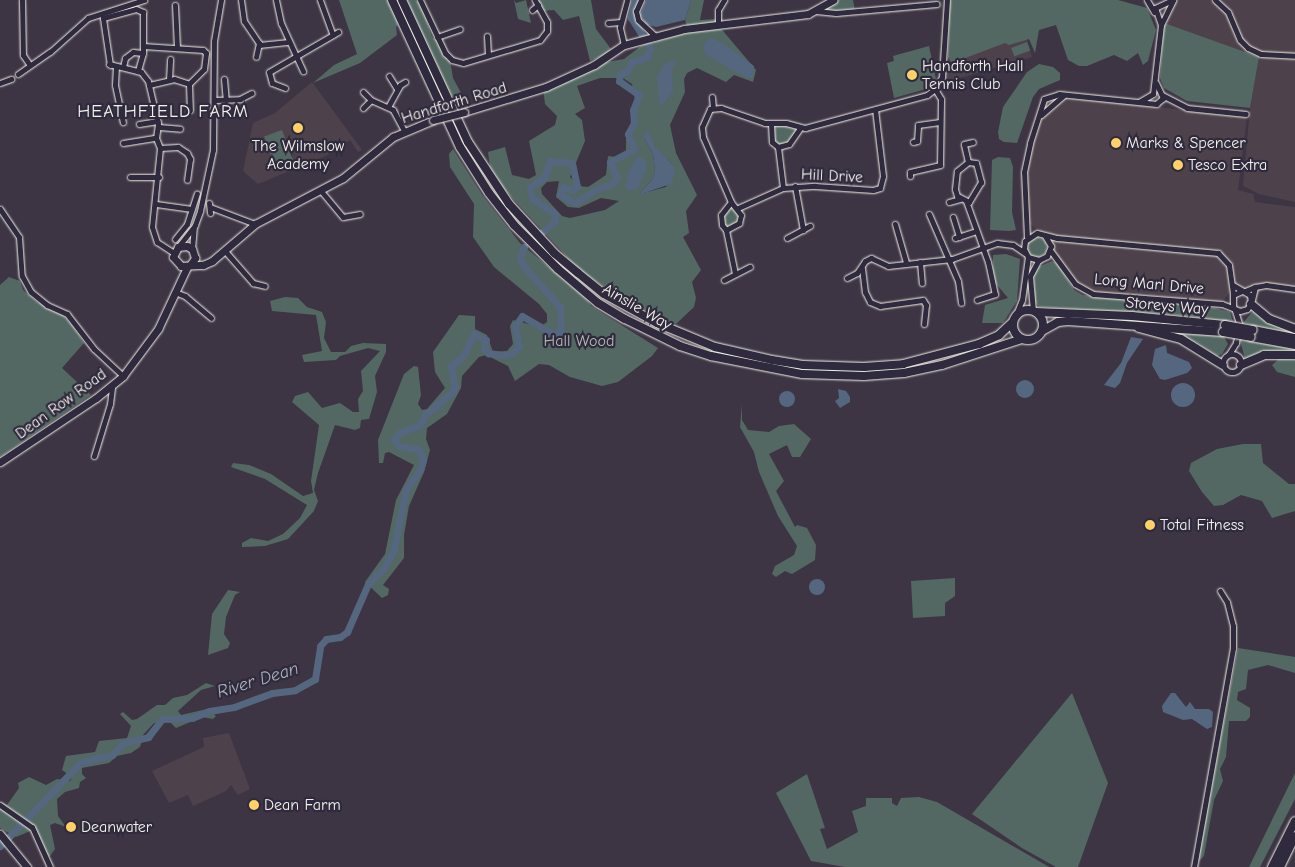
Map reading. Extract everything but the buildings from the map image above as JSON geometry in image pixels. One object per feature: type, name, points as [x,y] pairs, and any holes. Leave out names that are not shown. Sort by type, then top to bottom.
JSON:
[{"type":"highway","name":"Ainslie Way","points":[[392,0],[460,147],[489,192],[519,230],[558,269],[598,303],[625,319],[680,346],[711,356],[802,374],[864,376],[904,373],[942,365],[1022,339]]},
{"type":"highway","name":"Ainslie Way","points":[[402,0],[468,142],[509,204],[549,248],[604,294],[657,323],[714,347],[772,360],[803,365],[864,367],[903,364],[979,344],[999,335],[1014,320]]},
{"type":"highway","points":[[1251,302],[1269,319],[1295,329]]},
{"type":"highway","points":[[1023,311],[1035,311],[1043,320],[1042,331],[1031,340],[1022,339],[1014,329],[1014,320],[1023,311]]},
{"type":"highway","name":"Storeys Way","points":[[1035,311],[1141,316],[1295,338]]},
{"type":"highway","points":[[1095,321],[1181,339],[1223,365]]},
{"type":"highway","name":"Storeys Way","points":[[1042,331],[1058,322],[1095,321],[1224,329]]},
{"type":"highway","name":"Storeys Way","points":[[1252,333],[1295,345]]},
{"type":"highway","points":[[1241,365],[1264,355],[1295,355]]},
{"type":"highway","points":[[1272,867],[1295,821]]},
{"type":"highway","points":[[1280,867],[1295,836]]},
{"type":"main road","points":[[816,11],[833,0]]},
{"type":"main road","name":"Handforth Road","points":[[189,266],[212,261],[255,224],[321,191],[404,131],[433,120],[546,87],[594,65],[624,46],[654,37],[718,25],[816,11]]},
{"type":"main road","points":[[176,250],[187,246],[212,261]]},
{"type":"main road","name":"Dean Row Road","points":[[0,462],[112,386],[123,376],[152,338],[175,292],[177,284],[176,250]]},
{"type":"main road","name":"Dean Row Road","points":[[177,284],[189,266],[193,251]]},
{"type":"main road","points":[[176,263],[189,266]]},
{"type":"main road","points":[[1,835],[28,867]]},
{"type":"street","points":[[22,0],[22,47],[24,60],[30,64]]},
{"type":"street","points":[[18,74],[50,52],[88,18],[144,0]]},
{"type":"street","points":[[193,251],[195,225],[213,150],[215,100],[214,42],[220,0]]},
{"type":"street","points":[[241,0],[244,21],[259,44],[256,57]]},
{"type":"street","points":[[276,0],[289,42],[304,71]]},
{"type":"street","points":[[285,88],[272,83],[269,72],[336,34],[320,0]]},
{"type":"street","points":[[420,0],[447,55],[456,62],[467,63],[542,38],[547,22],[536,2]]},
{"type":"street","points":[[624,46],[620,22],[627,0]]},
{"type":"street","points":[[641,0],[636,11],[638,20],[654,37]]},
{"type":"street","points":[[718,25],[718,10],[724,0]]},
{"type":"street","points":[[726,230],[740,220],[738,208],[731,202],[701,132],[707,112],[713,108],[771,124],[786,123],[800,128],[927,95],[935,89],[942,77],[947,0]]},
{"type":"street","points":[[1155,13],[1160,5],[1172,0]]},
{"type":"street","points":[[1158,104],[1152,101],[1152,95],[1156,83],[1161,26],[1172,0]]},
{"type":"street","points":[[1215,0],[1228,12],[1240,40],[1248,48],[1261,54],[1295,56]]},
{"type":"street","points":[[1147,1],[1160,5],[1166,12]]},
{"type":"street","points":[[1147,1],[1161,26]]},
{"type":"street","points":[[532,10],[536,2]]},
{"type":"street","points":[[816,11],[836,13],[938,4]]},
{"type":"street","points":[[174,5],[177,48]]},
{"type":"street","points":[[123,122],[103,18],[132,9],[143,12],[143,53],[138,71]]},
{"type":"street","points":[[1155,13],[1162,16],[1166,12]]},
{"type":"street","points":[[608,23],[620,22]]},
{"type":"street","points":[[437,37],[460,29]]},
{"type":"street","points":[[487,36],[488,56]]},
{"type":"street","points":[[259,44],[289,42]]},
{"type":"street","points":[[143,46],[201,50],[206,52],[204,69],[189,84],[190,110]]},
{"type":"street","points":[[123,67],[126,58],[133,52],[143,53]]},
{"type":"street","points":[[169,80],[170,59]]},
{"type":"street","points":[[112,65],[138,71],[145,75],[158,121],[159,128],[156,138],[160,148],[156,204],[152,216],[154,237],[161,247],[176,250],[195,225]]},
{"type":"street","points":[[390,76],[397,90]]},
{"type":"street","points":[[0,83],[11,79]]},
{"type":"street","points":[[224,79],[226,100]]},
{"type":"street","points":[[149,86],[169,80],[189,84]]},
{"type":"street","points":[[388,107],[397,90],[405,82]]},
{"type":"street","points":[[1156,83],[1162,95],[1174,103],[1193,109],[1246,114]]},
{"type":"street","points":[[910,176],[910,172],[940,166],[941,99],[935,89]]},
{"type":"street","points":[[362,92],[371,100],[388,107],[396,114],[404,131]]},
{"type":"street","points":[[215,100],[226,100],[252,94]]},
{"type":"street","points":[[1014,320],[1022,300],[1026,255],[1028,222],[1024,172],[1033,130],[1047,98],[1064,95],[1158,104],[1174,103]]},
{"type":"street","points":[[1040,115],[1050,109],[1064,95]]},
{"type":"street","points":[[1139,102],[1152,95],[1162,95]]},
{"type":"street","points":[[1158,104],[1162,95]]},
{"type":"street","points":[[712,97],[713,108]]},
{"type":"street","points":[[1047,98],[1054,103]]},
{"type":"street","points":[[363,108],[371,100]]},
{"type":"street","points":[[1043,104],[1050,109]]},
{"type":"street","name":"Hill Drive","points":[[738,208],[782,188],[795,186],[866,190],[880,188],[883,176],[875,109]]},
{"type":"street","points":[[139,124],[158,121]]},
{"type":"street","points":[[912,142],[917,141],[918,124],[940,122]]},
{"type":"street","points":[[771,124],[772,142],[778,147],[782,188]]},
{"type":"street","points":[[159,128],[180,130]]},
{"type":"street","points":[[778,147],[789,144],[800,128]]},
{"type":"street","points":[[123,143],[156,138]]},
{"type":"street","points":[[968,162],[964,144],[973,142]]},
{"type":"street","points":[[160,148],[178,147],[187,153],[190,159],[187,180]]},
{"type":"street","points":[[966,202],[972,199],[981,182],[976,163],[968,162],[957,171],[955,189],[960,199],[966,202],[983,248],[995,294],[977,300]]},
{"type":"street","points":[[951,169],[957,171]]},
{"type":"street","points":[[130,177],[158,177]]},
{"type":"street","points":[[981,182],[988,181]]},
{"type":"street","points":[[795,186],[803,230]]},
{"type":"street","points":[[321,191],[343,217],[361,215]]},
{"type":"street","points":[[174,239],[187,224],[197,194]]},
{"type":"street","points":[[949,202],[960,199]]},
{"type":"street","points":[[731,202],[721,215],[735,274]]},
{"type":"street","points":[[156,204],[192,209]]},
{"type":"street","points":[[210,208],[255,224]]},
{"type":"street","points":[[0,209],[19,237],[22,276],[31,292],[47,305],[67,314],[94,349],[123,376]]},
{"type":"street","points":[[929,214],[958,281],[961,303]]},
{"type":"street","points":[[952,217],[957,238],[976,231]]},
{"type":"street","points":[[1028,222],[1037,233],[1057,238],[1218,253],[1228,260],[1233,285],[1234,308],[1239,323],[1236,342],[1229,354],[1223,365],[1232,372],[1241,365],[1237,355],[1229,354]]},
{"type":"street","points":[[895,224],[906,262]]},
{"type":"street","points":[[787,238],[810,226]]},
{"type":"street","points":[[1014,245],[1037,233]]},
{"type":"street","points":[[1045,236],[1050,247]]},
{"type":"street","points":[[1035,311],[1030,276],[1057,238]]},
{"type":"street","points":[[924,324],[926,306],[923,300],[880,306],[870,302],[864,292],[862,268],[865,261],[871,258],[888,266],[906,262],[950,260],[997,243],[1014,245],[1026,255],[1042,259],[1059,260]]},
{"type":"street","name":"Long Marl Drive","points":[[1050,247],[1075,284],[1093,294],[1222,304],[1234,308]]},
{"type":"street","points":[[225,251],[253,283],[265,286]]},
{"type":"street","points":[[920,262],[922,283]]},
{"type":"street","points":[[724,280],[750,267]]},
{"type":"street","points":[[847,278],[862,268]]},
{"type":"street","points":[[1233,285],[1243,291],[1251,302]]},
{"type":"street","points":[[1234,308],[1244,311],[1251,302],[1255,287],[1295,288]]},
{"type":"street","name":"Long Marl Drive","points":[[1222,304],[1233,296],[1255,287]]},
{"type":"street","points":[[175,292],[186,296],[211,319]]},
{"type":"street","points":[[94,456],[110,404],[112,386]]},
{"type":"street","points":[[1194,867],[1233,648],[1229,610],[1220,591]]},
{"type":"street","points":[[0,805],[32,827],[50,867]]},
{"type":"shaded area","points":[[1171,0],[1295,0],[1295,202],[1259,194],[1243,186],[1250,108],[1259,57],[1203,42],[1166,24],[1174,5]]},
{"type":"shaded area","points":[[1019,9],[1032,57],[943,83],[949,65],[948,44]]},
{"type":"shaded area","name":"The Wilmslow Academy","points":[[312,82],[362,150],[358,152],[350,140],[326,156],[258,184],[243,171],[253,123],[275,113]]},
{"type":"shaded area","points":[[1052,97],[1247,117],[1238,190],[1253,194],[1255,202],[1295,207],[1295,292],[1263,289],[1257,296],[1239,287],[1231,291],[1223,301],[1110,292],[1093,294],[1083,290],[1050,250],[1049,240],[1028,222],[1024,172],[1038,119],[1045,108],[1054,104]]},
{"type":"shaded area","points":[[229,733],[250,789],[238,795],[231,785],[226,791],[193,806],[188,795],[169,803],[152,771],[204,747],[203,738]]},
{"type":"green space","points":[[339,0],[388,0],[399,24],[396,27],[397,35],[360,63],[313,83],[334,65],[357,54]]},
{"type":"green space","points":[[406,0],[416,0],[421,4],[432,37],[441,44],[450,60],[453,78],[466,102],[464,105],[458,104],[447,88]]},
{"type":"green space","points":[[514,0],[516,3],[526,0],[531,23],[518,19]]},
{"type":"green space","points":[[535,0],[591,0],[596,29],[611,49],[609,53],[590,61],[579,16],[563,20],[554,10],[542,11]]},
{"type":"green space","name":"Hall Wood","points":[[691,0],[704,0],[700,20],[717,19],[718,25],[756,70],[753,82],[734,75],[726,82],[697,68],[687,73],[684,79],[685,92],[670,125],[676,153],[697,195],[686,211],[689,233],[683,237],[701,270],[692,282],[696,298],[694,307],[676,324],[637,306],[627,296],[608,290],[578,269],[502,187],[490,167],[488,152],[505,147],[512,175],[529,179],[536,175],[529,141],[555,125],[557,116],[545,104],[543,88],[596,64],[624,59],[641,46],[689,32],[685,20]],"holes":[[[600,78],[623,78],[632,84],[637,111],[626,133],[626,158],[608,156],[606,175],[588,187],[579,186],[570,177],[585,141],[582,120],[575,114],[585,108],[577,86]],[[644,138],[673,165],[666,187],[639,194],[652,180],[655,171],[653,154]],[[559,181],[556,197],[568,207],[579,208],[601,198],[619,201],[605,210],[570,218],[562,216],[542,194],[541,188],[547,182]]]},
{"type":"green space","points":[[833,0],[853,0],[855,11],[816,11]]},
{"type":"green space","points":[[947,0],[1118,0],[1147,8],[1156,30],[1148,61],[1143,65],[1138,53],[1127,61],[1114,55],[1087,66],[1079,66],[1068,60],[1056,25],[1039,30],[1035,53],[1029,39],[1009,45],[1005,43],[952,63],[948,57],[949,21],[945,22]]},
{"type":"green space","points":[[1164,23],[1259,57],[1250,108],[1187,101],[1164,88],[1160,78]]},
{"type":"green space","points":[[1027,42],[1030,50],[1014,56],[1011,48]]},
{"type":"green space","name":"Handforth Hall Tennis Club","points":[[929,46],[936,79],[926,89],[894,98],[887,63],[894,61],[893,56]]},
{"type":"green space","points":[[1039,64],[1053,67],[1060,73],[1060,80],[1039,89],[1033,97],[1017,143],[1004,142],[999,139],[998,132],[1003,107],[1027,72]]},
{"type":"green space","points":[[781,123],[800,128],[789,144],[775,145],[771,124]]},
{"type":"green space","points":[[282,130],[293,160],[275,167],[264,136]]},
{"type":"green space","name":"Hall Wood","points":[[453,149],[483,196],[520,243],[587,299],[591,306],[658,348],[652,356],[618,382],[602,386],[570,377],[549,365],[539,364],[515,381],[508,366],[486,355],[479,357],[462,376],[461,388],[447,414],[427,428],[426,439],[430,450],[424,472],[409,506],[404,535],[404,558],[383,585],[389,589],[388,595],[382,598],[365,582],[385,554],[396,500],[414,465],[389,452],[385,453],[383,463],[379,463],[378,440],[404,374],[414,366],[418,367],[421,395],[418,404],[422,410],[427,409],[445,388],[435,372],[433,352],[459,315],[475,316],[475,329],[487,335],[493,352],[507,351],[513,344],[510,326],[513,320],[540,327],[547,322],[547,314],[539,304],[494,267],[473,237],[474,204],[450,167],[449,154]]},
{"type":"green space","points":[[998,157],[1010,158],[1013,167],[1012,212],[1016,230],[990,230],[992,160]]},
{"type":"green space","points":[[735,204],[741,220],[726,230],[721,221],[723,209]]},
{"type":"green space","points":[[1037,237],[1044,240],[1047,247],[1044,254],[1037,257],[1030,254],[1027,247],[1030,240]]},
{"type":"green space","points":[[1006,254],[1020,259],[1017,301],[1003,323],[982,323],[985,305],[1008,298],[993,280],[993,255]]},
{"type":"green space","points":[[1052,261],[1058,264],[1074,290],[1083,295],[1215,308],[1230,312],[1233,322],[1177,315],[1039,307],[1035,302],[1034,275],[1038,267]]},
{"type":"green space","points":[[9,277],[20,281],[23,290],[37,302],[61,313],[72,325],[84,343],[62,368],[91,395],[0,457],[0,285]]},
{"type":"green space","points":[[285,297],[298,298],[307,307],[322,312],[326,322],[324,338],[331,352],[345,352],[351,346],[363,343],[386,344],[386,352],[375,376],[377,392],[369,419],[361,420],[360,428],[355,430],[335,425],[318,473],[314,490],[318,501],[314,511],[288,539],[265,546],[242,547],[242,543],[251,538],[268,541],[283,534],[300,518],[307,505],[265,479],[231,467],[233,463],[249,465],[271,474],[303,496],[313,493],[311,481],[319,425],[292,402],[295,396],[308,392],[322,408],[340,403],[353,412],[359,412],[358,399],[363,391],[361,371],[380,351],[368,348],[340,356],[336,360],[304,362],[302,355],[322,351],[316,315],[272,311],[270,301]]},
{"type":"green space","points":[[1253,311],[1261,318],[1295,334],[1243,323]]},
{"type":"green space","points":[[1168,330],[1224,337],[1228,344],[1222,354],[1217,356],[1197,343]]},
{"type":"green space","points":[[1240,340],[1295,349],[1295,352],[1261,352],[1245,359]]},
{"type":"green space","points":[[1279,359],[1295,360],[1295,377],[1277,372],[1272,365]]},
{"type":"green space","points":[[742,404],[742,420],[748,430],[769,432],[779,426],[794,424],[811,439],[800,457],[792,457],[787,445],[769,454],[784,481],[776,491],[795,527],[797,525],[807,528],[816,545],[815,560],[792,574],[785,571],[776,577],[772,574],[775,566],[794,555],[797,546],[778,516],[759,472],[754,452],[740,427]]},
{"type":"green space","points":[[1243,444],[1261,444],[1263,463],[1289,484],[1295,484],[1295,511],[1272,518],[1262,501],[1241,495],[1223,505],[1214,506],[1202,492],[1189,471],[1191,463],[1217,449]]},
{"type":"green space","points":[[955,578],[955,596],[945,603],[945,616],[913,618],[911,581]]},
{"type":"green space","points":[[228,590],[240,592],[235,595],[226,617],[224,634],[230,643],[228,648],[208,655],[212,614]]},
{"type":"green space","points":[[1238,648],[1295,657],[1295,673],[1268,665],[1248,670],[1246,689],[1238,692],[1237,700],[1250,708],[1250,717],[1246,721],[1229,721],[1226,757],[1220,769],[1223,781],[1214,800],[1204,856],[1197,863]]},
{"type":"green space","points":[[206,683],[215,686],[201,690],[178,711],[181,715],[207,709],[216,716],[213,719],[202,717],[176,728],[170,722],[154,723],[143,735],[140,747],[131,753],[117,756],[109,763],[82,768],[82,774],[86,778],[80,782],[79,788],[65,792],[57,799],[58,816],[66,827],[55,823],[50,825],[55,849],[50,856],[44,858],[35,829],[16,837],[0,828],[0,802],[7,805],[19,788],[18,783],[29,777],[46,785],[57,779],[70,781],[72,777],[62,770],[66,756],[95,752],[99,741],[127,738],[131,726],[120,714],[123,712],[132,720],[137,719],[157,705],[165,705],[173,698],[187,695]]},
{"type":"green space","points":[[1072,693],[1108,783],[1078,867],[1056,867],[1022,848],[972,814]]},
{"type":"green space","points":[[1295,773],[1295,799],[1260,867],[1249,867]]},
{"type":"green space","points":[[807,774],[825,828],[820,829],[827,849],[858,832],[852,811],[866,806],[866,798],[892,798],[892,803],[897,806],[901,798],[919,797],[937,802],[1049,867],[845,867],[811,861],[776,793]]},
{"type":"water","points":[[646,0],[691,0],[685,20],[656,27],[646,24],[640,15]]},
{"type":"water","points":[[709,38],[721,42],[754,66],[753,77],[747,78],[706,55],[703,46]]},
{"type":"water","points":[[676,60],[672,71],[673,92],[660,107],[657,77],[664,64]]},
{"type":"water","points":[[647,129],[655,147],[673,165],[675,172],[671,184],[638,195],[652,180],[655,171],[653,154],[644,138]]},
{"type":"water","points":[[638,156],[647,162],[646,170],[638,188],[628,191],[625,187],[629,170]]},
{"type":"water","points":[[1131,337],[1143,339],[1127,363],[1120,383],[1115,388],[1104,385],[1121,363]]},
{"type":"water","points":[[1166,345],[1167,353],[1189,362],[1192,368],[1187,373],[1165,380],[1160,379],[1152,365],[1155,349]]},
{"type":"water","points":[[1025,380],[1033,385],[1034,389],[1029,397],[1025,398],[1017,393],[1016,389],[1021,381]]},
{"type":"water","points":[[1183,383],[1188,384],[1194,390],[1194,400],[1188,406],[1183,407],[1178,406],[1172,400],[1171,395],[1172,390],[1178,384]]},
{"type":"water","points":[[838,389],[846,391],[850,397],[850,402],[840,408],[835,401],[839,398]]},
{"type":"water","points":[[787,391],[795,399],[787,407],[779,399]]},
{"type":"water","points":[[817,579],[825,587],[817,595],[809,587]]},
{"type":"water","points":[[1171,693],[1175,693],[1186,707],[1190,702],[1195,709],[1209,709],[1213,712],[1212,727],[1207,729],[1192,719],[1183,720],[1163,712],[1162,706]]},
{"type":"waterway","name":"River Dean","points":[[542,232],[555,221],[555,214],[532,198],[530,187],[545,176],[550,161],[572,163],[577,186],[573,190],[563,187],[560,194],[575,203],[595,190],[613,183],[617,178],[610,162],[634,149],[628,134],[634,123],[633,110],[639,95],[619,81],[620,74],[627,71],[631,62],[647,57],[650,48],[631,18],[635,0]]},
{"type":"waterway","name":"River Dean","points":[[0,846],[81,762],[112,755],[123,743],[148,737],[162,719],[192,718],[209,711],[234,707],[272,693],[295,690],[315,679],[320,646],[326,639],[340,637],[347,632],[368,584],[384,568],[394,549],[406,489],[420,470],[423,460],[418,449],[399,446],[394,439],[401,432],[420,425],[425,415],[452,392],[455,387],[451,366],[463,356],[474,334],[486,340],[484,349],[488,353],[503,355],[512,353],[519,347],[515,326],[522,316],[552,333],[561,332],[560,307],[522,264],[520,256],[524,247]]},
{"type":"place","name":"Handforth Hall Tennis Club","points":[[912,75]]},
{"type":"place","name":"The Wilmslow Academy","points":[[298,128]]},
{"type":"place","name":"Marks & Spencer","points":[[1116,143]]},
{"type":"place","name":"Tesco Extra","points":[[1178,165]]},
{"type":"place","name":"Total Fitness","points":[[1150,525]]},
{"type":"place","name":"Dean Farm","points":[[254,805]]},
{"type":"place","name":"Deanwater","points":[[71,827]]},
{"type":"district","name":"HEATHFIELD FARM","points":[[163,112]]}]
